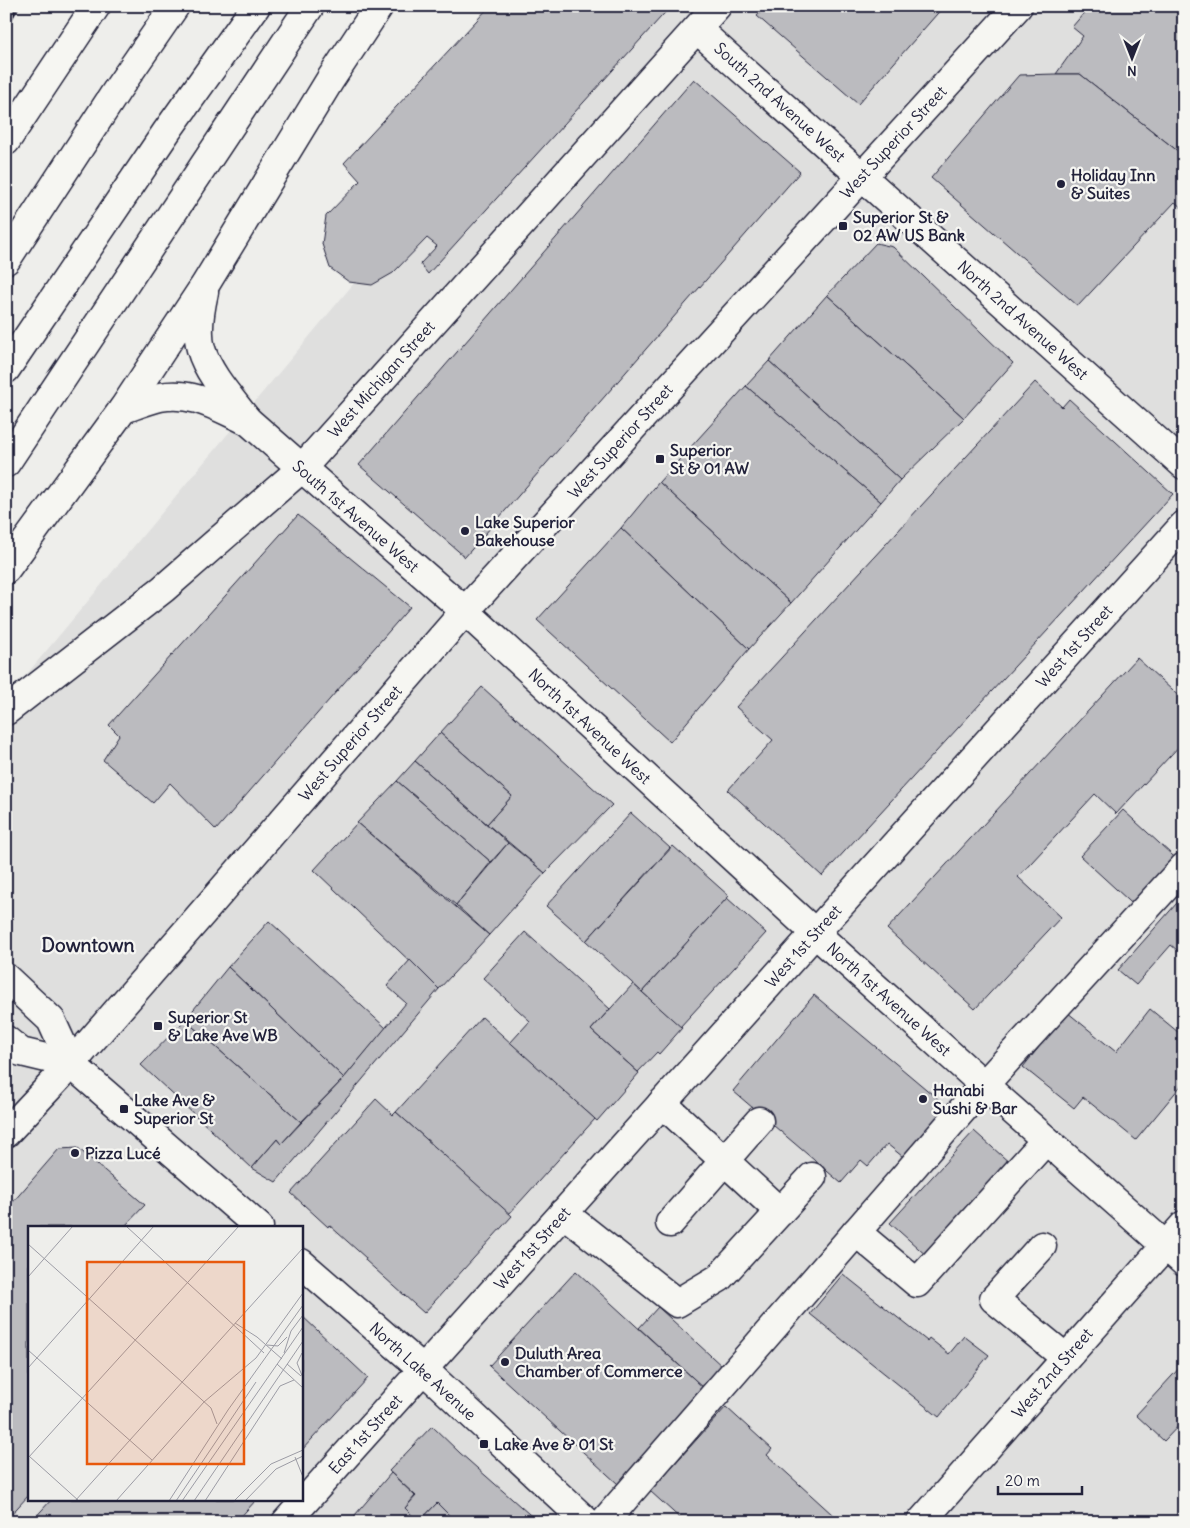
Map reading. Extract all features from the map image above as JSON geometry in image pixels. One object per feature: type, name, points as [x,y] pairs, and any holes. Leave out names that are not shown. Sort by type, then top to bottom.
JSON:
[{"type":"main road","points":[[6,141],[96,6]]},
{"type":"main road","points":[[6,260],[175,6]]},
{"type":"main road","points":[[6,369],[162,139],[256,6]]},
{"type":"main road","points":[[6,463],[310,6]]},
{"type":"main road","points":[[6,569],[123,409],[206,285],[330,80],[380,6]]},
{"type":"main road","name":"West Michigan Street","points":[[6,711],[163,589],[302,468],[717,6]]},
{"type":"main road","name":"West Superior Street","points":[[6,1133],[71,1064],[465,611],[1018,6]]},
{"type":"main road","name":"South 2nd Avenue West","points":[[697,29],[862,176]]},
{"type":"main road","name":"North 2nd Avenue West","points":[[862,176],[1184,465]]},
{"type":"main road","points":[[206,285],[200,310],[199,331],[201,349],[210,369],[247,420]]},
{"type":"main road","points":[[123,409],[159,397],[179,396],[200,399],[247,420]]},
{"type":"main road","name":"South 1st Avenue West","points":[[247,420],[465,611]]},
{"type":"main road","name":"West 1st Street","points":[[423,1369],[1184,525]]},
{"type":"main road","name":"North 1st Avenue West","points":[[465,611],[815,933],[1175,1253]]},
{"type":"main road","points":[[604,1522],[984,1085],[1184,867]]},
{"type":"main road","points":[[6,978],[51,1020],[71,1064],[258,1226]]},
{"type":"main road","points":[[6,1040],[21,1052],[71,1064]]},
{"type":"main road","points":[[662,1103],[780,1212]]},
{"type":"main road","points":[[670,1222],[759,1121]]},
{"type":"main road","points":[[856,1232],[917,1283],[1046,1140]]},
{"type":"main road","points":[[563,1213],[677,1304],[719,1278],[812,1177]]},
{"type":"main road","name":"West 2nd Street","points":[[922,1522],[1066,1358],[1175,1253],[1184,1225]]},
{"type":"main road","points":[[1042,1246],[994,1299],[1066,1358]]},
{"type":"main road","name":"North Lake Avenue","points":[[302,1264],[423,1369],[587,1522]]},
{"type":"main road","name":"East 1st Street","points":[[286,1522],[423,1369]]},
{"type":"shaded area","points":[[586,6],[1184,6],[1184,1522],[6,1522],[6,699]]},
{"type":"building","points":[[490,6],[671,6],[428,274],[420,264],[437,246],[427,238],[393,273],[372,285],[349,282],[330,268],[322,244],[326,216],[360,181],[344,163]]},
{"type":"building","points":[[766,6],[944,6],[858,104],[757,16]]},
{"type":"building","points":[[1090,6],[1184,6],[1184,156],[1080,74],[1056,74],[1083,36],[1072,27]]},
{"type":"building","name":"Holiday Inn & Suites","points":[[1080,74],[1184,156],[1184,210],[1175,202],[1078,306],[931,178],[1019,75]]},
{"type":"building","points":[[694,79],[800,172],[465,557],[359,465]]},
{"type":"building","points":[[876,243],[893,247],[1013,363],[964,418],[827,295]]},
{"type":"building","points":[[827,295],[964,418],[900,480],[769,361]]},
{"type":"building","points":[[769,361],[900,480],[881,502],[746,386]]},
{"type":"building","points":[[1035,382],[1062,407],[1069,399],[1173,494],[822,876],[728,790],[773,740],[736,707]]},
{"type":"building","points":[[746,386],[881,502],[791,603],[659,482]]},
{"type":"building","points":[[659,482],[791,603],[749,649],[621,528]]},
{"type":"building","points":[[298,515],[410,607],[216,830],[170,783],[153,803],[103,760],[119,735],[109,725]]},
{"type":"building","points":[[621,528],[749,649],[670,742],[537,620]]},
{"type":"building","points":[[1137,658],[1184,701],[1184,741],[1116,814],[1095,794],[1018,877],[1061,917],[975,1009],[887,929]]},
{"type":"building","points":[[482,687],[612,805],[545,873],[487,824],[512,796],[440,733]]},
{"type":"building","points":[[440,733],[512,796],[487,824],[415,761]]},
{"type":"building","points":[[415,761],[508,843],[491,862],[397,781]]},
{"type":"building","points":[[397,781],[491,862],[456,905],[357,823]]},
{"type":"building","points":[[1123,810],[1183,865],[1140,911],[1080,856]]},
{"type":"building","points":[[631,813],[670,848],[586,941],[546,906]]},
{"type":"building","points":[[357,823],[489,935],[439,989],[314,870]]},
{"type":"building","points":[[508,843],[545,873],[489,935],[456,905]]},
{"type":"building","points":[[673,846],[729,896],[642,992],[586,941]]},
{"type":"building","points":[[1184,895],[1184,956],[1171,945],[1136,985],[1118,970]]},
{"type":"building","points":[[727,898],[766,933],[680,1027],[642,992]]},
{"type":"building","points":[[269,921],[386,1028],[344,1078],[228,967]]},
{"type":"building","points":[[525,932],[610,1009],[591,1030],[639,1073],[597,1121],[510,1043],[530,1021],[483,978]]},
{"type":"building","points":[[410,960],[439,989],[276,1182],[252,1168],[277,1139],[281,1144],[344,1078],[406,1003],[387,986]]},
{"type":"building","points":[[228,967],[344,1078],[301,1122],[185,1020]]},
{"type":"building","points":[[633,984],[682,1028],[659,1054],[657,1052],[638,1072],[591,1030]]},
{"type":"building","points":[[814,995],[951,1110],[908,1161],[887,1144],[868,1166],[861,1160],[841,1183],[733,1091]]},
{"type":"building","points":[[1150,1009],[1184,1037],[1184,1082],[1136,1140],[1083,1097],[1074,1108],[1023,1067],[1067,1012],[1116,1052]]},
{"type":"building","points":[[482,1017],[595,1119],[509,1214],[396,1112]]},
{"type":"building","points":[[185,1020],[301,1122],[281,1144],[277,1139],[252,1168],[141,1065]]},
{"type":"building","points":[[376,1099],[393,1115],[396,1112],[512,1216],[424,1313],[365,1260],[366,1258],[291,1193]]},
{"type":"building","points":[[974,1131],[1011,1164],[928,1257],[890,1223]]},
{"type":"building","points":[[78,1148],[145,1205],[125,1226],[28,1226],[28,1496],[6,1520],[6,1210],[59,1149]]},
{"type":"building","points":[[576,1271],[705,1389],[618,1484],[489,1366]]},
{"type":"building","points":[[843,1274],[927,1341],[929,1338],[949,1354],[964,1336],[989,1355],[939,1417],[810,1314]]},
{"type":"building","points":[[658,1307],[724,1368],[705,1389],[639,1328]]},
{"type":"building","points":[[302,1316],[368,1378],[302,1450]]},
{"type":"building","points":[[1184,1363],[1184,1420],[1164,1441],[1136,1415]]},
{"type":"building","points":[[726,1407],[772,1449],[767,1455],[833,1515],[826,1522],[684,1522],[650,1491]]},
{"type":"building","points":[[432,1426],[538,1522],[456,1522],[437,1503],[419,1522],[405,1508],[416,1496],[389,1471]]},
{"type":"building","points":[[391,1473],[415,1496],[405,1508],[419,1522],[349,1522]]},
{"type":"building","points":[[51,1500],[256,1500],[236,1522],[31,1522]]},
{"type":"building","points":[[437,1503],[456,1522],[419,1522]]},
{"type":"railway","points":[[6,25],[17,6]]},
{"type":"place","name":"Holiday Inn & Suites","points":[[1061,184]]},
{"type":"place","name":"Superior St & 02 AW US Bank","points":[[843,226]]},
{"type":"place","name":"Superior St & 01 AW","points":[[660,459]]},
{"type":"place","name":"Lake Superior Bakehouse","points":[[465,531]]},
{"type":"place","name":"Superior St & Lake Ave WB","points":[[158,1026]]},
{"type":"place","name":"Hanabi Sushi & Bar","points":[[923,1099]]},
{"type":"place","name":"Lake Ave & Superior St","points":[[124,1109]]},
{"type":"place","name":"Pizza Lucé","points":[[75,1153]]},
{"type":"place","name":"Duluth Area Chamber of Commerce","points":[[505,1362]]},
{"type":"place","name":"Lake Ave & 01 St","points":[[484,1444]]},
{"type":"district","name":"Downtown","points":[[88,945]]}]
